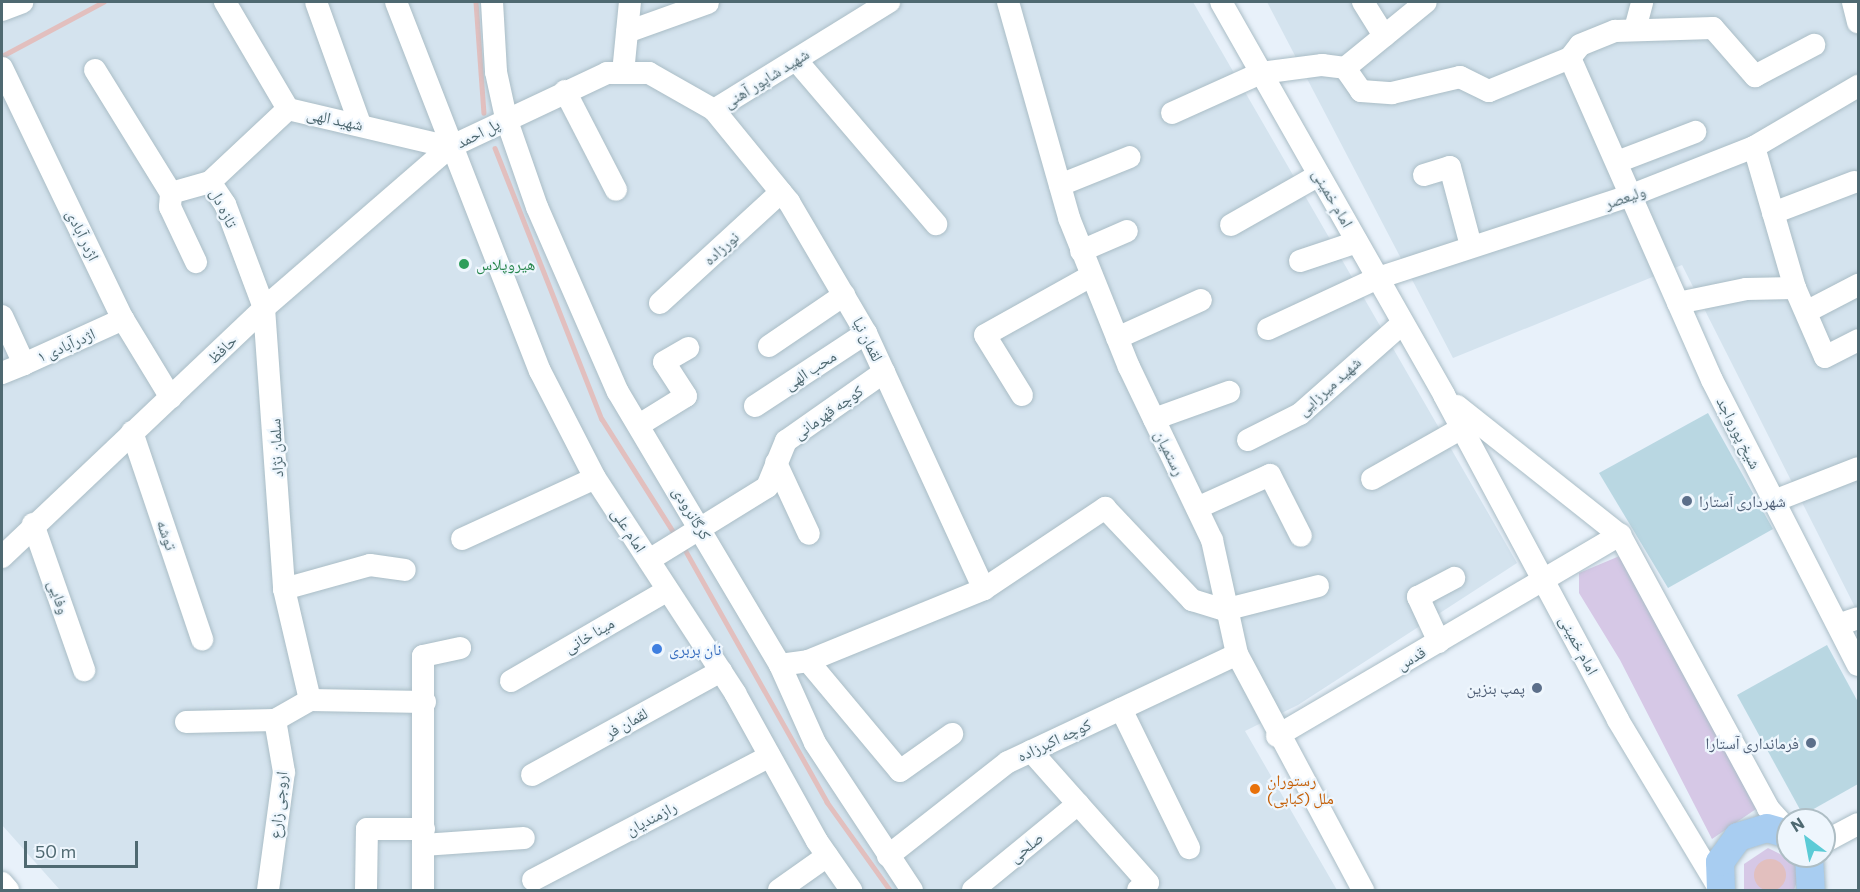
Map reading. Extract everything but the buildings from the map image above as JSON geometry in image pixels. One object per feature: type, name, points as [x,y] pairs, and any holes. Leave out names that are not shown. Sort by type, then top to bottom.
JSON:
[{"type":"main road","points":[[1720,891],[1720,862],[1738,837],[1767,828],[1776,830]]},
{"type":"street","points":[[2,10],[23,2]]},
{"type":"street","points":[[225,2],[288,109]]},
{"type":"street","points":[[316,2],[360,124]]},
{"type":"street","name":"امام علی","points":[[396,2],[450,147],[540,371],[595,478],[721,671],[827,856],[851,891]]},
{"type":"street","name":"کرگانرودی","points":[[492,2],[496,72],[506,118],[542,218],[618,392],[702,527],[780,665],[815,742],[912,891]]},
{"type":"street","points":[[623,73],[630,2]]},
{"type":"street","name":"شهید شاپور آهنی","points":[[506,118],[606,73],[649,73],[714,110],[796,60],[860,10],[889,2]]},
{"type":"street","name":"رستمیان","points":[[1008,2],[1081,250],[1117,338],[1212,540],[1224,610],[1237,654],[1277,736],[1363,891]]},
{"type":"street","name":"امام خمینی","points":[[1221,2],[1444,395],[1618,720],[1720,891]]},
{"type":"street","points":[[1363,2],[1384,36]]},
{"type":"street","points":[[1172,113],[1261,73],[1345,68],[1426,2]]},
{"type":"street","points":[[1635,28],[1642,2]]},
{"type":"street","points":[[1853,2],[1858,22]]},
{"type":"street","points":[[627,32],[708,3]]},
{"type":"street","points":[[1345,68],[1361,91],[1392,93],[1460,77],[1489,91],[1570,58],[1580,45],[1635,28],[1718,30],[1751,76],[1814,45]]},
{"type":"street","name":"شیخ پورواجد","points":[[1570,58],[1678,303],[1774,501],[1848,621],[1858,665]]},
{"type":"street","points":[[796,60],[936,224]]},
{"type":"street","name":"اژدر آبادی","points":[[2,68],[123,319],[171,398]]},
{"type":"street","points":[[95,70],[171,193],[170,207],[196,262]]},
{"type":"street","name":"ولیعصر","points":[[1268,329],[1378,278],[1632,195],[1754,147],[1858,86]]},
{"type":"street","points":[[565,91],[616,190]]},
{"type":"street","name":"شهید الهی","points":[[210,182],[288,109],[360,124],[450,147]]},
{"type":"street","name":"لقمان نیا","points":[[714,110],[781,192],[866,333],[984,589]]},
{"type":"street","name":"پل احمد","points":[[450,147],[506,118]]},
{"type":"street","points":[[1617,162],[1695,132]]},
{"type":"street","name":"حافظ","points":[[2,557],[33,524],[171,398],[264,308],[450,147]]},
{"type":"street","points":[[1754,147],[1795,288],[1825,357],[1858,340]]},
{"type":"street","points":[[1060,185],[1130,157]]},
{"type":"street","points":[[1424,175],[1450,167],[1471,246]]},
{"type":"street","points":[[1230,225],[1319,175]]},
{"type":"street","name":"تازه دل","points":[[171,193],[210,182],[225,204],[264,308]]},
{"type":"street","points":[[1773,213],[1854,182]]},
{"type":"street","name":"نورزاده","points":[[660,303],[781,192]]},
{"type":"street","points":[[1081,250],[1127,231]]},
{"type":"street","points":[[1300,261],[1357,242]]},
{"type":"street","points":[[1022,395],[985,335],[1091,276]]},
{"type":"street","points":[[1806,312],[1858,285]]},
{"type":"street","points":[[1678,303],[1746,289],[1795,288]]},
{"type":"street","points":[[769,346],[844,295]]},
{"type":"street","points":[[1117,338],[1201,300]]},
{"type":"street","name":"سلمان نژاد","points":[[264,308],[284,589],[310,700]]},
{"type":"street","name":"اژدرآبادی ۱","points":[[2,315],[24,364],[123,319]]},
{"type":"street","name":"شهید میرزایی","points":[[1248,440],[1300,414],[1403,323]]},
{"type":"street","name":"محب الهی","points":[[755,406],[866,333]]},
{"type":"street","points":[[639,425],[686,396],[664,362],[688,348]]},
{"type":"street","points":[[2,373],[24,364]]},
{"type":"street","name":"کوچه قهرمانی","points":[[649,560],[767,487],[786,441],[884,372]]},
{"type":"street","points":[[1154,419],[1229,392]]},
{"type":"street","name":"امام خمینی","points":[[1444,395],[1620,536],[1768,808],[1776,818]]},
{"type":"street","points":[[1372,479],[1462,428]]},
{"type":"street","name":"توشه","points":[[132,432],[202,639]]},
{"type":"street","points":[[776,463],[809,534]]},
{"type":"street","points":[[1774,501],[1858,468]]},
{"type":"street","points":[[1197,508],[1270,475],[1301,536]]},
{"type":"street","points":[[462,539],[595,478]]},
{"type":"street","points":[[780,665],[808,662],[984,589],[1105,508],[1192,600],[1224,610],[1318,586]]},
{"type":"street","name":"وفایی","points":[[33,524],[84,670]]},
{"type":"street","name":"قدس","points":[[1277,736],[1620,536]]},
{"type":"street","points":[[284,589],[370,565],[405,570]]},
{"type":"street","points":[[1438,642],[1418,597],[1454,578]]},
{"type":"street","name":"مینا خانی","points":[[511,681],[668,590]]},
{"type":"street","points":[[423,891],[425,702],[423,656],[460,648]]},
{"type":"street","name":"کوچه اکبرزاده","points":[[888,856],[1008,762],[1237,654]]},
{"type":"street","points":[[808,662],[900,771],[952,734]]},
{"type":"street","name":"لقمان فر","points":[[532,775],[721,671]]},
{"type":"street","points":[[186,722],[275,720],[310,700],[425,702]]},
{"type":"street","points":[[1121,709],[1189,848]]},
{"type":"street","name":"اروجی زارع","points":[[268,891],[284,772],[275,720]]},
{"type":"street","points":[[1031,751],[1148,883],[1138,891]]},
{"type":"street","name":"رازمندیان","points":[[533,880],[770,756]]},
{"type":"street","name":"صلحی","points":[[973,891],[1078,804]]},
{"type":"street","points":[[1815,869],[1858,824]]},
{"type":"street","points":[[366,891],[367,829],[424,837],[524,838]]},
{"type":"street","points":[[779,891],[827,856]]},
{"type":"street","points":[[2,883],[8,891]]},
{"type":"shaded area","points":[[2,2],[1193,2],[1517,563],[1298,705],[1245,731],[1337,890],[60,890],[2,825]]},
{"type":"shaded area","points":[[1267,2],[1858,2],[1858,613],[1682,265],[1453,358]]},
{"type":"shaded area","points":[[1622,555],[1756,809],[1712,839],[1620,660],[1579,593],[1579,573]]},
{"type":"shaded area","points":[[1768,848],[1776,852],[1776,868],[1796,868],[1799,875],[1794,890],[1744,890],[1744,864]]},
{"type":"shaded area","points":[[1764,860],[1776,860],[1776,868],[1785,869],[1785,881],[1776,890],[1764,890],[1755,881],[1755,869]]},
{"type":"waterway","points":[[2,56],[103,2]]},
{"type":"waterway","points":[[476,2],[484,113]]},
{"type":"waterway","points":[[495,148],[602,419],[676,536]]},
{"type":"waterway","points":[[683,546],[827,802],[890,890]]},
{"type":"place","name":"هیروپلاس","points":[[464,264]]},
{"type":"place","name":"شهرداری آستارا","points":[[1687,501]]},
{"type":"place","name":"نان بربری","points":[[657,649]]},
{"type":"place","name":"پمپ بنزین","points":[[1537,688]]},
{"type":"place","name":"فرمانداری آستارا","points":[[1811,743]]},
{"type":"place","name":"رستوران ملل (کبابی)","points":[[1255,789]]}]
